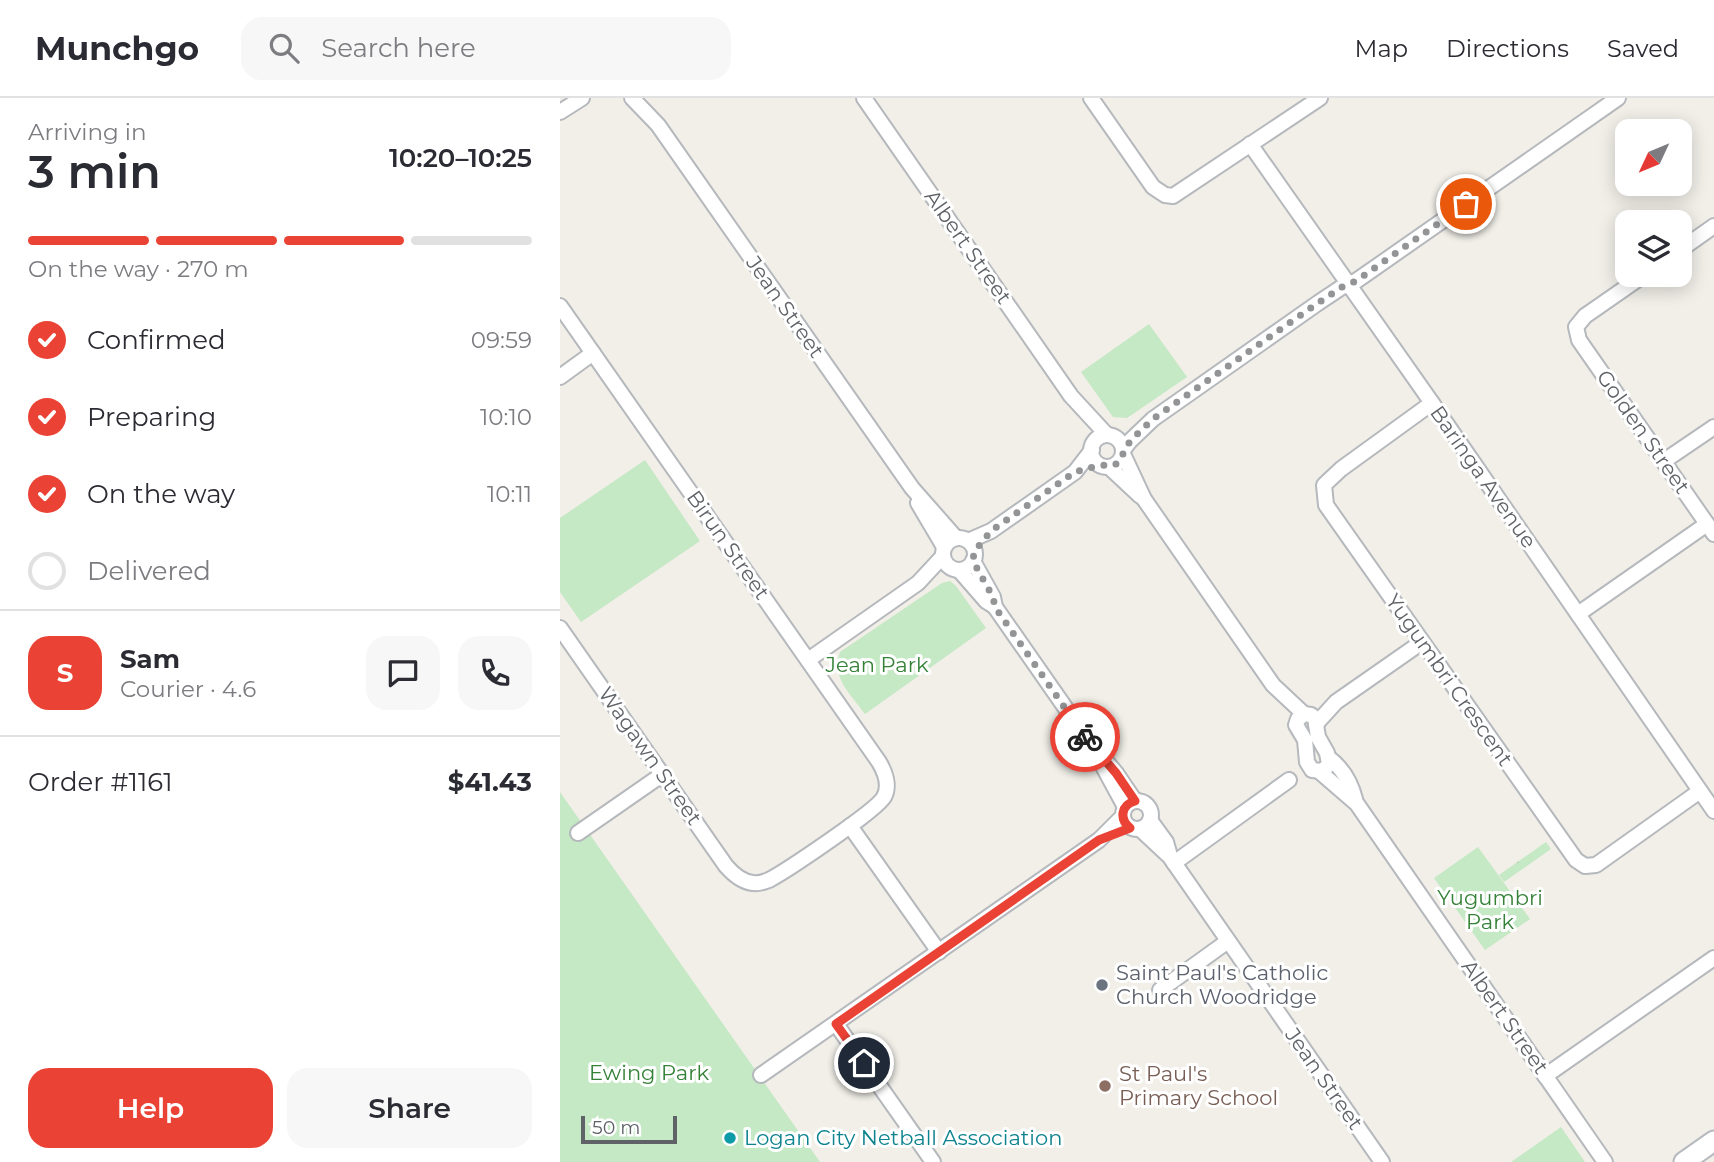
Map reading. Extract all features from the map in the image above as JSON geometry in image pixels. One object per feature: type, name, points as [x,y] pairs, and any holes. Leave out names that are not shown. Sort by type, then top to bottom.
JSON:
[{"type":"main road","points":[[1684,1162],[1714,1141]]},
{"type":"street","name":"Jean Street","points":[[632,98],[658,125],[912,488],[919,505],[958,554],[986,601],[995,607],[1092,746],[1134,817],[1172,860],[1382,1162]]},
{"type":"street","name":"Jean Street","points":[[646,98],[658,125]]},
{"type":"street","name":"Albert Street","points":[[864,98],[1071,396],[1091,435],[1094,459],[1144,499]]},
{"type":"street","points":[[1091,98],[1153,187],[1165,195],[1173,196],[1317,99]]},
{"type":"street","points":[[808,660],[1075,472],[1100,437],[1117,444],[1130,441],[1153,419],[1318,303],[1618,98]]},
{"type":"street","points":[[560,112],[580,99]]},
{"type":"street","name":"Baringa Avenue","points":[[1250,145],[1714,811]]},
{"type":"street","points":[[1692,242],[1714,226]]},
{"type":"street","name":"Golden Street","points":[[1626,287],[1584,316],[1576,327],[1579,340],[1710,529]]},
{"type":"street","name":"Birun Street","points":[[560,306],[885,772],[887,789],[878,804],[850,825]]},
{"type":"street","points":[[560,377],[593,354]]},
{"type":"street","name":"Albert Street","points":[[1071,396],[1117,444],[1144,499],[1273,685],[1307,720],[1329,758],[1352,788],[1357,804]]},
{"type":"street","name":"Yugumbri Crescent","points":[[1432,403],[1341,468],[1324,485],[1326,505],[1576,860],[1585,866],[1596,865],[1700,791]]},
{"type":"street","points":[[1664,461],[1714,427]]},
{"type":"street","points":[[1075,472],[1118,463],[1117,444]]},
{"type":"street","points":[[1578,614],[1710,529]]},
{"type":"street","name":"Wagawn Street","points":[[560,628],[726,866],[743,880],[751,883],[765,881],[850,825]]},
{"type":"street","points":[[1307,720],[1422,642]]},
{"type":"street","name":"Albert Street","points":[[1307,720],[1307,746],[1314,768],[1357,804],[1605,1162]]},
{"type":"street","points":[[1172,860],[1288,781],[1314,768],[1327,768],[1329,758]]},
{"type":"street","points":[[578,833],[663,774]]},
{"type":"street","points":[[761,1075],[1134,817]]},
{"type":"street","points":[[850,825],[939,952]]},
{"type":"street","points":[[1160,990],[1228,941]]},
{"type":"street","points":[[1545,1076],[1714,958]]},
{"type":"street","points":[[836,1024],[933,1162]]},
{"type":"green space","points":[[1149,324],[1187,377],[1127,418],[1113,417],[1081,372]]},
{"type":"green space","points":[[645,460],[700,541],[581,622],[560,592],[560,518]]},
{"type":"green space","name":"Jean Park","points":[[950,581],[986,628],[865,714],[840,678],[840,652],[942,583]]},
{"type":"green space","name":"Ewing Park","points":[[560,792],[820,1162],[560,1162]]},
{"type":"green space","points":[[1546,842],[1551,849],[1504,882],[1499,875]]},
{"type":"green space","name":"Yugumbri Park","points":[[1478,847],[1530,919],[1485,950],[1434,878]]},
{"type":"green space","points":[[1561,1127],[1585,1162],[1511,1162]]},
{"type":"way so far","points":[[1085,737],[995,607],[993,597],[973,561],[974,552],[991,531],[1075,472],[1118,463],[1130,441],[1153,419],[1318,303],[1356,281],[1466,204]]},
{"type":"place","name":"Saint Paul's Catholic Church Woodridge","points":[[1102,985]]},
{"type":"place","name":"St Paul's Primary School","points":[[1105,1086]]},
{"type":"place","name":"Logan City Netball Association","points":[[730,1138]]},
{"type":"route","points":[[864,1063],[836,1024],[1099,840],[1130,828],[1122,814],[1127,804],[1135,801],[1116,773],[1085,737]]}]
